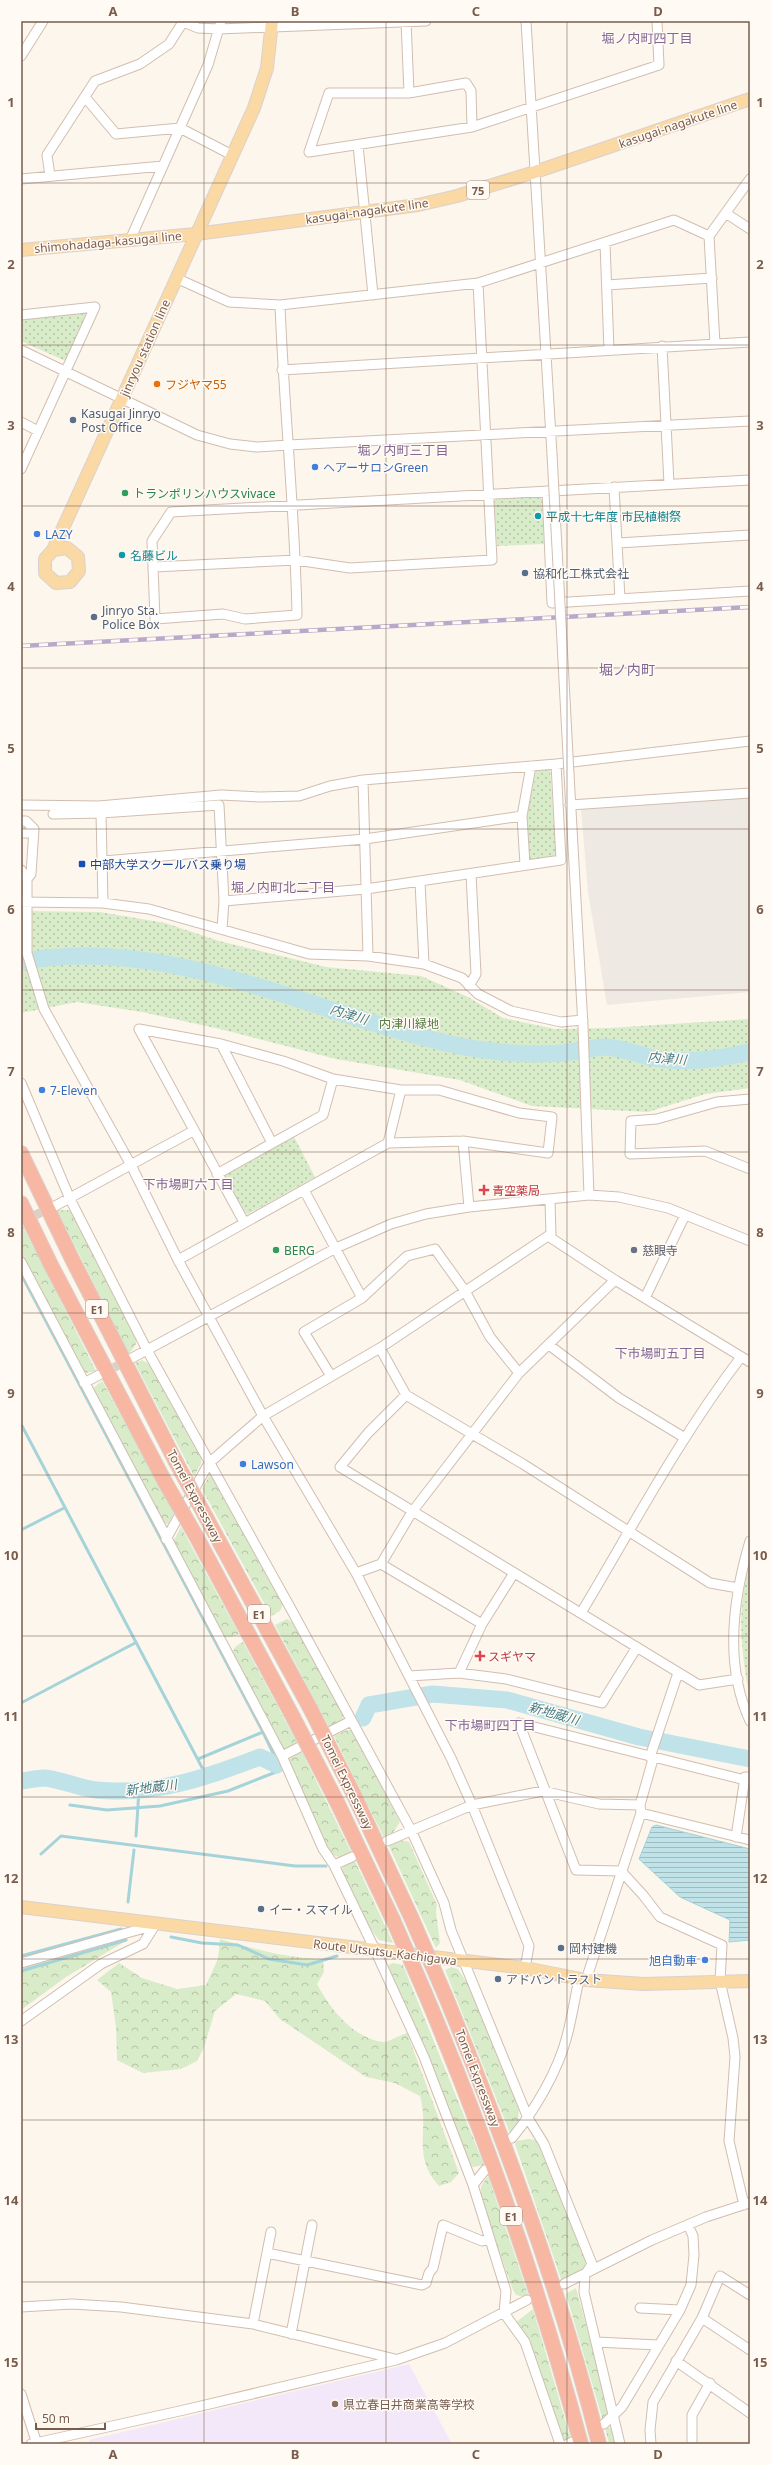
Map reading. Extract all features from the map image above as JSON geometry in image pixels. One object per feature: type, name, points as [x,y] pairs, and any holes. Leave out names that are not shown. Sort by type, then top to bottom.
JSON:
[{"type":"highway","name":"Tomei Expressway","points":[[21,1153],[72,1259],[176,1462],[310,1708],[354,1795],[411,1917],[445,1995],[495,2119],[527,2209],[573,2349],[599,2444]]},
{"type":"highway","name":"Tomei Expressway","points":[[21,1203],[51,1266],[293,1717],[338,1804],[393,1920],[453,2059],[510,2214],[536,2291],[574,2443]]},
{"type":"main road","points":[[196,234],[254,108],[267,68],[272,25]]},
{"type":"main road","name":"kasugai-nagakute line","points":[[196,234],[365,213],[418,205],[457,196],[535,172],[750,99]]},
{"type":"main road","name":"shimohadaga-kasugai line","points":[[21,250],[196,234]]},
{"type":"main road","name":"jinryou station line","points":[[53,550],[196,234]]},
{"type":"main road","name":"Route Utsutsu-Kachigawa","points":[[21,1908],[525,1968],[582,1979],[644,1984],[750,1980]]},
{"type":"street","points":[[21,56],[42,21]]},
{"type":"street","points":[[406,21],[409,93]]},
{"type":"street","points":[[50,176],[47,155],[95,81],[140,64],[170,44],[182,22],[198,28],[220,25],[426,21]]},
{"type":"street","points":[[526,21],[552,454],[568,774],[583,1023],[589,1195]]},
{"type":"street","points":[[472,127],[471,91],[466,83],[409,93],[329,93],[310,152],[472,127],[659,64],[657,21]]},
{"type":"street","points":[[130,240],[208,65],[220,25]]},
{"type":"street","points":[[85,98],[116,134],[180,128],[232,155]]},
{"type":"street","points":[[358,145],[373,295]]},
{"type":"street","points":[[21,179],[163,166]]},
{"type":"street","points":[[715,344],[709,236],[727,214],[750,179]]},
{"type":"street","points":[[727,214],[750,229]]},
{"type":"street","points":[[176,278],[229,302],[280,305],[478,283],[674,220],[709,236]]},
{"type":"street","points":[[604,243],[609,350]]},
{"type":"street","points":[[607,285],[712,278]]},
{"type":"street","points":[[154,567],[296,560],[350,568],[492,560],[490,494],[478,283]]},
{"type":"street","points":[[280,305],[282,370],[290,445],[292,505],[296,560],[297,615],[245,619],[223,614],[155,619],[152,541],[171,512],[292,505],[547,491],[614,487],[750,480]]},
{"type":"street","points":[[21,315],[95,306],[21,470]]},
{"type":"street","points":[[282,370],[545,353],[750,342]]},
{"type":"street","points":[[662,346],[670,484]]},
{"type":"street","points":[[21,350],[66,370],[197,435],[213,440],[257,447],[487,436],[666,424],[750,421]]},
{"type":"street","points":[[21,422],[38,431]]},
{"type":"street","points":[[614,487],[620,599]]},
{"type":"street","points":[[547,491],[552,603],[750,591]]},
{"type":"street","points":[[618,543],[750,535]]},
{"type":"street","points":[[21,805],[99,806],[221,795],[260,797],[299,796],[330,786],[363,780],[556,764],[750,741]]},
{"type":"street","points":[[224,901],[366,889],[561,860],[556,764]]},
{"type":"street","points":[[525,865],[522,816],[531,766]]},
{"type":"street","points":[[363,780],[368,956]]},
{"type":"street","points":[[570,805],[750,793]]},
{"type":"street","points":[[53,814],[101,813],[219,805],[224,901],[222,929]]},
{"type":"street","points":[[101,813],[103,903]]},
{"type":"street","points":[[103,861],[365,839],[522,816]]},
{"type":"street","points":[[21,821],[26,821],[34,829],[31,874],[27,879],[25,903],[28,953],[40,1000],[131,1164],[178,1260],[263,1416],[356,1573],[426,1709],[472,1805],[529,1946],[525,1968]]},
{"type":"street","points":[[21,833],[33,833]]},
{"type":"street","points":[[21,870],[27,879]]},
{"type":"street","points":[[469,986],[476,974],[471,874]]},
{"type":"street","points":[[420,882],[424,964]]},
{"type":"street","points":[[25,903],[103,903],[169,913],[309,954],[368,956],[424,964],[462,978],[478,994],[511,1011],[561,1022],[583,1023]]},
{"type":"street","points":[[178,1260],[388,1142],[463,1141],[548,1153],[552,1117],[519,1114],[439,1090],[401,1090],[333,1079],[283,1061],[221,1044],[138,1029],[244,1222]]},
{"type":"street","points":[[221,1044],[272,1143]]},
{"type":"street","points":[[217,1174],[323,1115],[333,1079]]},
{"type":"street","points":[[21,1083],[70,1198],[147,1350],[411,1830],[444,1903],[451,1930],[528,2118],[544,2144],[592,2264],[585,2276],[584,2292],[620,2444]]},
{"type":"street","points":[[388,1142],[401,1090]]},
{"type":"street","points":[[750,1099],[717,1102],[657,1119],[631,1121],[630,1154],[705,1150],[750,1169]]},
{"type":"street","points":[[55,1206],[193,1131]]},
{"type":"street","points":[[463,1141],[469,1207]]},
{"type":"street","points":[[304,1190],[362,1298]]},
{"type":"street","points":[[132,1358],[336,1248],[391,1224],[426,1214],[469,1207],[589,1195],[643,1201],[685,1215],[750,1241]]},
{"type":"street","points":[[550,1200],[550,1236]]},
{"type":"street","points":[[645,1298],[685,1215]]},
{"type":"street","points":[[550,1236],[615,1280],[750,1362]]},
{"type":"street","points":[[166,1539],[209,1463],[263,1416],[380,1348],[550,1236]]},
{"type":"street","points":[[331,1376],[304,1332],[362,1298],[407,1256],[435,1248],[465,1291],[490,1337],[519,1373]]},
{"type":"street","points":[[21,1262],[282,1756],[324,1849],[334,1865],[375,1950],[424,2057],[473,2185],[490,2239],[506,2291],[504,2313],[526,2342],[560,2444]]},
{"type":"street","points":[[356,1573],[381,1564],[412,1512],[519,1373],[615,1280]]},
{"type":"street","points":[[549,1345],[619,1398],[685,1438]]},
{"type":"street","points":[[380,1348],[406,1395],[472,1434],[710,1583],[738,1588]]},
{"type":"street","points":[[581,1613],[685,1438],[713,1395],[741,1357]]},
{"type":"street","points":[[84,1383],[99,1375]]},
{"type":"street","points":[[406,1395],[368,1433],[340,1467],[699,1685],[738,1679]]},
{"type":"street","points":[[750,1544],[738,1588],[733,1620],[738,1679],[750,1721]]},
{"type":"street","points":[[381,1564],[482,1624]]},
{"type":"street","points":[[459,1673],[482,1624],[514,1573]]},
{"type":"street","points":[[410,1679],[459,1673],[506,1679],[602,1704],[637,1647]]},
{"type":"street","points":[[512,2138],[528,2118],[548,2081],[567,2037],[582,1979],[621,1872],[640,1809],[652,1758],[678,1673]]},
{"type":"street","points":[[282,1756],[352,1721]]},
{"type":"street","points":[[564,2284],[585,2276],[652,2240],[688,2225],[747,2204],[729,2141],[735,2057],[733,2038],[720,1981],[722,1945],[660,1917],[643,1895],[621,1872],[576,1870],[543,1791],[519,1723],[652,1758],[748,1779],[736,1837]]},
{"type":"street","points":[[387,1841],[472,1805],[543,1791],[599,1804],[640,1809],[750,1840]]},
{"type":"street","points":[[334,1865],[352,1857]]},
{"type":"street","points":[[21,1963],[155,1925]]},
{"type":"street","points":[[21,2021],[101,1964],[143,1944],[155,1925]]},
{"type":"street","points":[[473,2185],[485,2170]]},
{"type":"street","points":[[291,2334],[312,2225]]},
{"type":"street","points":[[267,2253],[422,2285],[426,2283],[429,2273],[433,2268],[444,2225],[482,2241],[490,2239]]},
{"type":"street","points":[[604,2424],[614,2417],[622,2407],[680,2310],[691,2285],[694,2255],[693,2236],[688,2225]]},
{"type":"street","points":[[253,2324],[271,2232]]},
{"type":"street","points":[[651,2444],[650,2430],[653,2402],[702,2318],[720,2276],[750,2295]]},
{"type":"street","points":[[21,2394],[35,2444],[192,2409],[396,2360],[445,2343],[527,2300]]},
{"type":"street","points":[[21,2307],[72,2304],[100,2306],[253,2324],[396,2360]]},
{"type":"street","points":[[640,2308],[680,2310]]},
{"type":"street","points":[[702,2318],[750,2350]]},
{"type":"street","points":[[596,2342],[658,2345]]},
{"type":"street","points":[[676,2361],[710,2383],[750,2413]]},
{"type":"street","points":[[692,2444],[692,2415],[710,2383]]},
{"type":"shaded area","points":[[750,797],[750,992],[607,1005],[588,892],[581,809]]},
{"type":"shaded area","name":"県立春日井商業高等学校","points":[[409,2364],[452,2444],[90,2444],[89,2440]]},
{"type":"green space","points":[[82,311],[86,316],[67,359],[63,360],[21,341],[21,317]]},
{"type":"green space","points":[[538,496],[542,499],[544,544],[497,546],[494,501],[497,498]]},
{"type":"green space","points":[[550,768],[556,854],[553,857],[530,860],[528,859],[526,820],[536,771]]},
{"type":"green space","name":"内津川緑地","points":[[21,911],[100,912],[165,923],[219,941],[326,967],[421,976],[468,997],[503,1018],[555,1029],[609,1028],[750,1019],[750,1088],[705,1094],[648,1112],[532,1106],[460,1080],[336,1059],[220,1029],[142,1012],[77,1002],[21,1013]]},
{"type":"green space","points":[[293,1135],[315,1177],[248,1214],[245,1213],[223,1173]]},
{"type":"green space","points":[[57,1210],[68,1210],[73,1213],[136,1338],[136,1344],[129,1354]]},
{"type":"green space","points":[[23,1226],[96,1371],[86,1373],[79,1369],[21,1255]]},
{"type":"green space","points":[[142,1360],[151,1365],[201,1456],[201,1464],[194,1476],[135,1363]]},
{"type":"green space","points":[[102,1381],[174,1513],[168,1524],[162,1523],[93,1395],[93,1388]]},
{"type":"green space","points":[[209,1476],[212,1477],[283,1604],[280,1611],[271,1616],[202,1489]]},
{"type":"green space","points":[[181,1527],[239,1634],[232,1637],[224,1637],[173,1542]]},
{"type":"green space","points":[[750,1565],[750,1698],[742,1648],[741,1615]]},
{"type":"green space","points":[[287,1619],[292,1622],[344,1716],[341,1721],[329,1727],[275,1625]]},
{"type":"green space","points":[[243,1642],[298,1744],[284,1751],[232,1653],[236,1646]]},
{"type":"green space","points":[[347,1730],[352,1730],[400,1822],[392,1834],[384,1838],[334,1736]]},
{"type":"green space","points":[[302,1752],[352,1854],[349,1856],[341,1857],[330,1853],[287,1766],[289,1759]]},
{"type":"green space","points":[[399,1840],[409,1842],[437,1905],[436,1912],[440,1943],[436,1948],[388,1844]]},
{"type":"green space","points":[[354,1859],[393,1943],[379,1940],[358,1912],[341,1875],[343,1867]]},
{"type":"green space","points":[[220,1939],[284,1955],[323,1959],[324,1972],[317,1984],[322,1994],[344,2021],[362,2035],[383,2042],[407,2033],[459,2173],[451,2182],[439,2186],[431,2175],[426,2164],[423,2153],[423,2109],[420,2096],[395,2083],[366,2077],[280,2019],[265,2001],[236,1994],[215,2011],[204,2047],[197,2061],[181,2069],[143,2073],[117,2060],[116,2027],[111,1992],[97,1980],[119,1963],[142,1978],[177,1989],[206,1985],[218,1959]]},
{"type":"green space","points":[[121,1941],[124,1942],[66,1977],[21,2010],[21,1968]]},
{"type":"green space","points":[[393,1963],[403,1965],[484,2165],[473,2167],[468,2163],[424,2044],[405,2008],[388,1965]]},
{"type":"green space","points":[[451,1967],[458,1969],[476,1997],[519,2107],[518,2123],[510,2133],[445,1970]]},
{"type":"green space","points":[[529,2139],[535,2140],[541,2145],[587,2265],[585,2272],[562,2282],[515,2144],[517,2141]]},
{"type":"green space","points":[[488,2176],[529,2297],[528,2298],[516,2295],[513,2290],[481,2201],[481,2186]]},
{"type":"green space","points":[[576,2288],[610,2413],[603,2421],[566,2294]]},
{"type":"green space","points":[[533,2309],[571,2440],[562,2440],[515,2323]]},
{"type":"green space","points":[[605,2427],[611,2428],[616,2444],[609,2444]]},
{"type":"water","points":[[656,1825],[750,1849],[750,1940],[729,1942],[730,1920],[680,1897],[639,1859],[652,1827]]},
{"type":"waterway","name":"内津川","points":[[21,962],[75,956],[129,958],[184,967],[292,997],[399,1031],[450,1044],[492,1051],[520,1054],[548,1054],[606,1047],[654,1058],[677,1061],[714,1059],[750,1052]]},
{"type":"waterway","points":[[21,1274],[263,1732]]},
{"type":"waterway","points":[[21,1424],[207,1777]]},
{"type":"waterway","points":[[21,1530],[64,1508]]},
{"type":"waterway","points":[[21,1703],[135,1643]]},
{"type":"waterway","name":"新地蔵川","points":[[363,1718],[369,1705],[433,1694],[507,1700],[639,1737],[750,1759]]},
{"type":"waterway","points":[[70,1805],[107,1810],[160,1806],[228,1791],[281,1770],[263,1732],[198,1759]]},
{"type":"waterway","name":"新地蔵川","points":[[21,1781],[45,1778],[96,1790],[139,1790],[201,1778],[260,1757],[277,1765]]},
{"type":"waterway","points":[[136,1836],[139,1790]]},
{"type":"waterway","points":[[41,1854],[61,1836],[295,1866],[326,1866]]},
{"type":"waterway","points":[[128,1902],[134,1850]]},
{"type":"waterway","points":[[21,1956],[121,1929]]},
{"type":"waterway","points":[[171,1937],[202,1943],[238,1945],[269,1959],[307,1965],[337,1956]]},
{"type":"waterway","points":[[21,1971],[126,1940]]},
{"type":"tunnel","points":[[21,1222],[52,1207]]},
{"type":"tunnel","points":[[102,1374],[128,1360]]},
{"type":"railway","points":[[21,646],[750,607]]},
{"type":"place","name":"フジヤマ55","points":[[157,384]]},
{"type":"place","name":"Kasugai Jinryo Post Office","points":[[73,420]]},
{"type":"place","name":"ヘアーサロンGreen","points":[[315,467]]},
{"type":"place","name":"トランポリンハウスvivace","points":[[125,493]]},
{"type":"place","name":"平成十七年度 市民植樹祭","points":[[538,516]]},
{"type":"place","name":"LAZY","points":[[37,534]]},
{"type":"place","name":"名藤ビル","points":[[122,555]]},
{"type":"place","name":"協和化工株式会社","points":[[525,573]]},
{"type":"place","name":"Jinryo Sta. Police Box","points":[[94,617]]},
{"type":"place","name":"中部大学スクールバス乗り場","points":[[82,864]]},
{"type":"place","name":"7-Eleven","points":[[42,1090]]},
{"type":"place","name":"青空薬局","points":[[484,1190]]},
{"type":"place","name":"BERG","points":[[276,1250]]},
{"type":"place","name":"慈眼寺","points":[[634,1250]]},
{"type":"place","name":"Lawson","points":[[243,1464]]},
{"type":"place","name":"スギヤマ","points":[[480,1656]]},
{"type":"place","name":"イー・スマイル","points":[[261,1909]]},
{"type":"place","name":"岡村建機","points":[[561,1948]]},
{"type":"place","name":"旭自動車","points":[[705,1960]]},
{"type":"place","name":"アドバントラスト","points":[[498,1979]]},
{"type":"place","name":"県立春日井商業高等学校","points":[[335,2404]]},
{"type":"district","name":"堀ノ内町四丁目","points":[[647,38]]},
{"type":"district","name":"堀ノ内町三丁目","points":[[403,450]]},
{"type":"district","name":"堀ノ内町","points":[[627,669]]},
{"type":"district","name":"堀ノ内町北二丁目","points":[[283,887]]},
{"type":"district","name":"下市場町六丁目","points":[[188,1184]]},
{"type":"district","name":"下市場町五丁目","points":[[660,1353]]},
{"type":"district","name":"下市場町四丁目","points":[[490,1725]]}]
